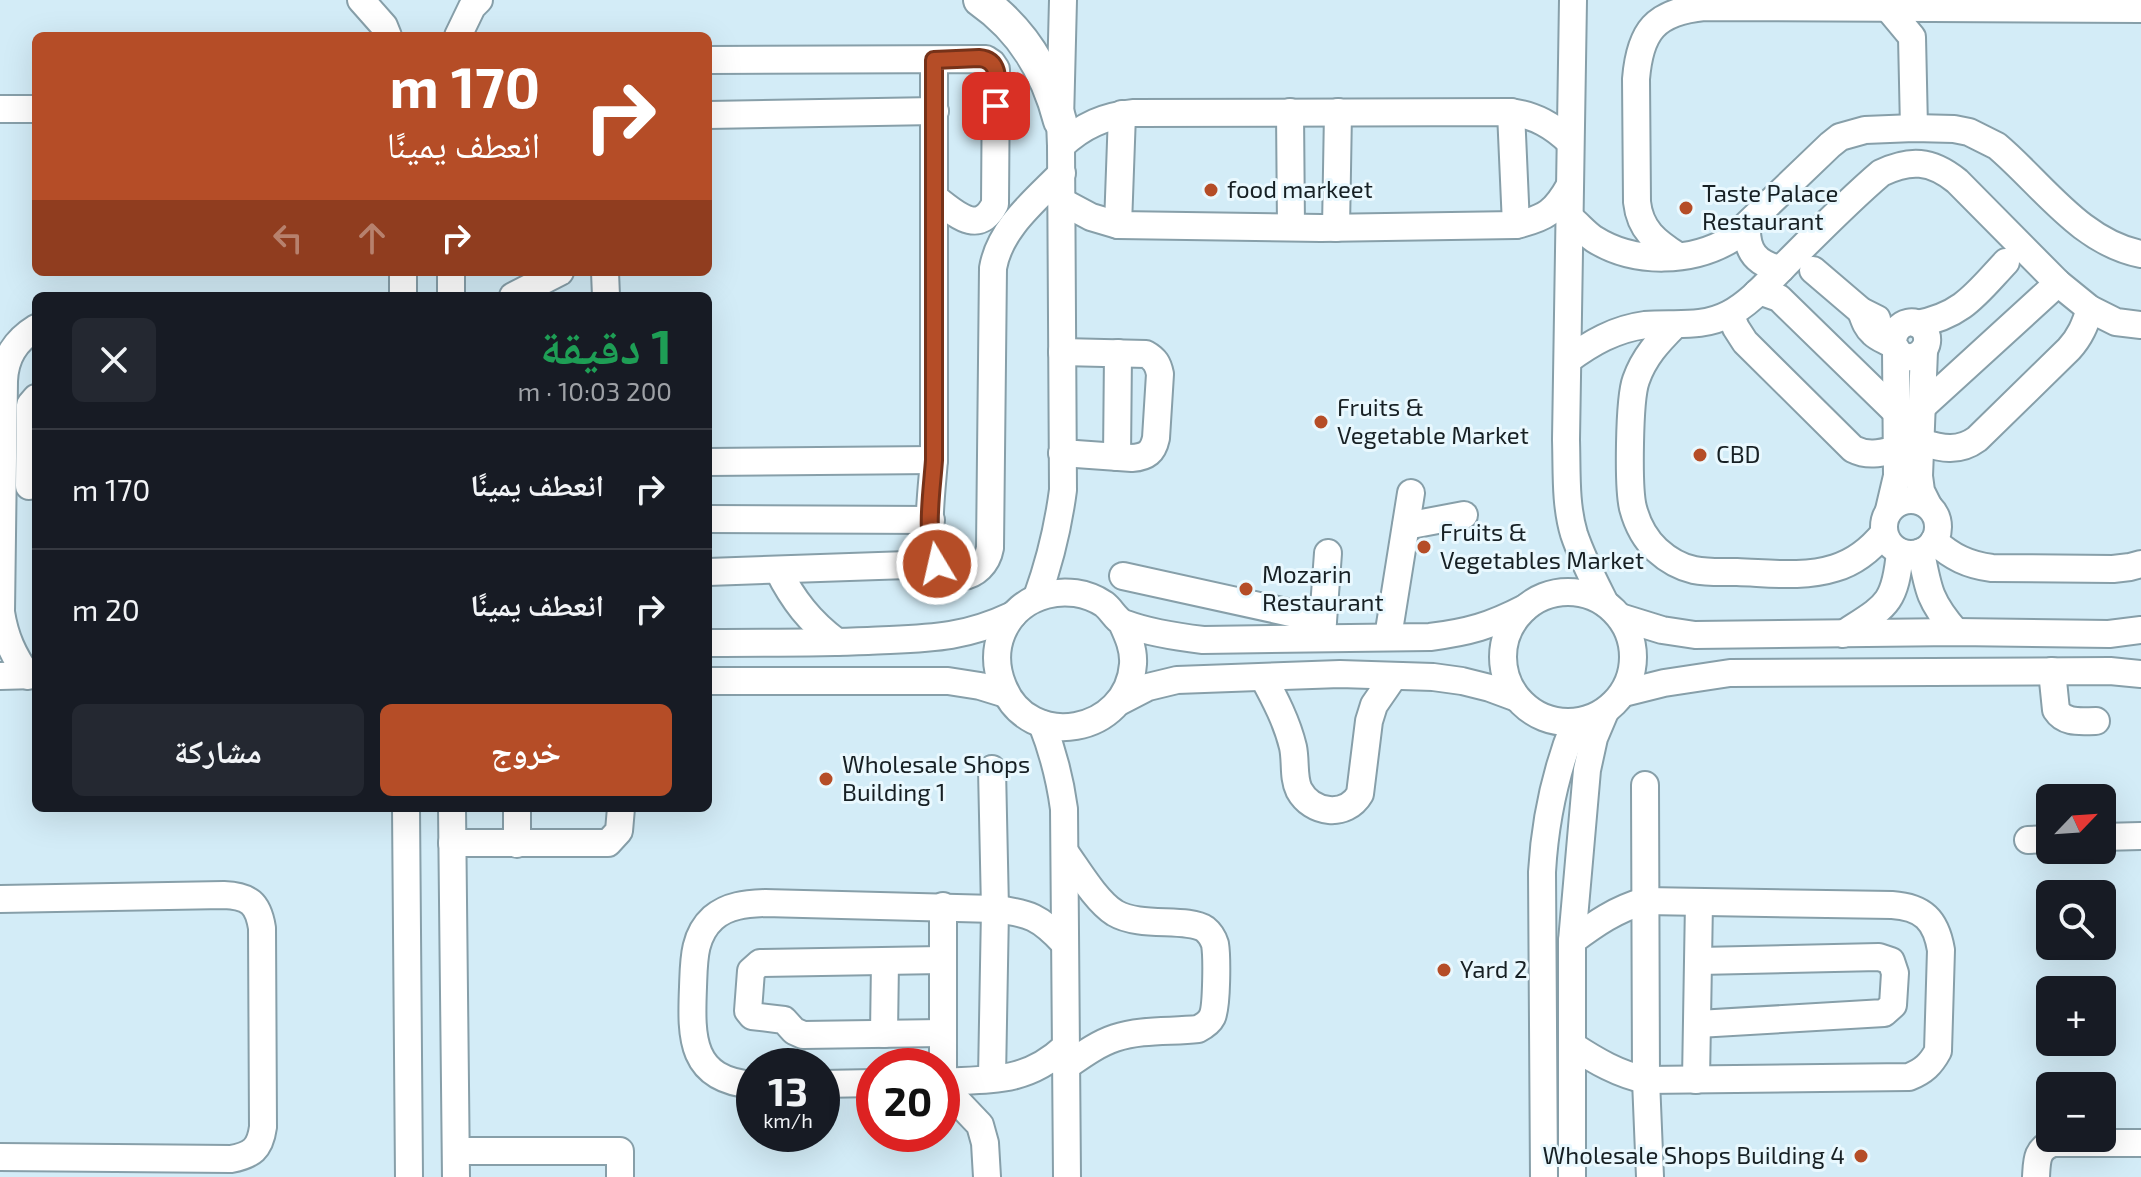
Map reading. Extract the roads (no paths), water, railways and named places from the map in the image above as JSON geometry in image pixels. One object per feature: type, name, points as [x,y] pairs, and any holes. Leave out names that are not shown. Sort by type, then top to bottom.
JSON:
[{"type":"main road","points":[[980,0],[1013,28],[1030,48],[1053,95],[1060,133]]},
{"type":"street","points":[[361,0],[386,32]]},
{"type":"street","points":[[460,32],[472,7],[479,0]]},
{"type":"street","points":[[1037,597],[1059,527],[1063,490],[1060,133],[1063,0]]},
{"type":"street","points":[[1572,1177],[1572,941],[1587,770],[1594,738],[1632,675],[1634,654],[1630,634],[1587,567],[1574,532],[1568,495],[1566,440],[1573,0]]},
{"type":"street","points":[[1678,256],[1650,237],[1638,212],[1637,69],[1643,42],[1653,26],[1668,14],[1704,7],[2141,9]]},
{"type":"street","points":[[1887,7],[1912,37]]},
{"type":"street","points":[[1914,128],[1912,37],[1940,7]]},
{"type":"street","points":[[712,60],[986,59],[996,69],[995,204],[991,213],[974,221],[964,219],[935,198]]},
{"type":"street","points":[[934,60],[934,460],[931,520],[933,555],[945,572],[954,576],[965,577],[974,573],[988,559],[993,268],[996,252],[1012,226],[1062,173]]},
{"type":"street","points":[[0,109],[32,109]]},
{"type":"street","points":[[712,115],[935,111]]},
{"type":"street","points":[[1290,112],[1291,227]]},
{"type":"street","points":[[1336,228],[1338,112]]},
{"type":"street","points":[[1060,133],[1074,134],[1089,124],[1122,114],[1511,112],[1544,121],[1570,142]]},
{"type":"street","points":[[1511,112],[1516,225]]},
{"type":"street","points":[[1118,225],[1122,114]]},
{"type":"street","points":[[1570,218],[1593,238],[1619,252],[1649,257],[1700,254],[1718,248],[1733,238],[1840,137],[1865,130],[1954,129],[1983,138],[2008,156],[2075,220],[2103,242],[2141,250]]},
{"type":"street","points":[[1568,360],[1587,345],[1618,331],[1646,325],[1709,322],[1730,314],[1757,293],[1881,173],[1912,163],[1928,164],[1944,170],[2058,283],[2090,309],[2116,322],[2141,325]]},
{"type":"street","points":[[1061,201],[1091,217],[1118,225],[1336,228],[1516,225],[1549,213],[1560,204],[1570,185]]},
{"type":"street","points":[[1747,226],[1750,250],[1758,260],[1781,269]]},
{"type":"street","points":[[1813,270],[1861,311],[1910,340],[1950,329],[1966,304],[2006,262]]},
{"type":"street","points":[[521,292],[552,276]]},
{"type":"street","points":[[1909,410],[2058,283]]},
{"type":"street","points":[[1757,293],[1779,298],[1909,410]]},
{"type":"street","points":[[1730,314],[1745,342],[1853,449],[1874,455],[1908,446],[1949,449],[1969,445],[2079,338],[2090,309]]},
{"type":"street","points":[[1675,325],[1643,361],[1635,382],[1631,473],[1632,505],[1640,529],[1656,549],[1676,564],[1696,571],[1822,572],[1906,538],[1938,532],[1938,522],[1921,491],[1908,446]]},
{"type":"street","points":[[0,326],[32,327]]},
{"type":"street","points":[[32,330],[11,351],[5,369],[1,612],[7,641],[16,659],[32,676]]},
{"type":"street","points":[[1910,340],[1908,446],[1897,476],[1906,538],[1933,603],[1956,632]]},
{"type":"street","points":[[1062,352],[1146,354],[1158,365],[1160,374],[1154,447],[1149,454],[1117,457],[1062,453]]},
{"type":"street","points":[[1117,457],[1118,353]]},
{"type":"street","points":[[29,486],[32,403]]},
{"type":"street","points":[[712,462],[934,460]]},
{"type":"street","points":[[1388,637],[1411,493]]},
{"type":"street","points":[[1843,634],[1885,605],[1893,593],[1906,538],[1903,501],[1912,500],[1928,505]]},
{"type":"street","points":[[1406,526],[1464,515]]},
{"type":"street","points":[[712,519],[931,520]]},
{"type":"street","points":[[1906,538],[1961,561],[1992,568],[2113,569],[2141,564]]},
{"type":"street","points":[[1322,629],[1328,553]]},
{"type":"street","points":[[712,572],[937,564]]},
{"type":"street","points":[[778,570],[792,596],[810,619],[837,642]]},
{"type":"street","points":[[1123,576],[1322,629],[1388,637],[1463,633],[1495,623],[1544,597],[1564,592],[1586,594],[1612,610],[1662,630],[1695,635],[2109,634],[2141,630]]},
{"type":"street","points":[[1119,702],[1129,683],[1133,663],[1130,642],[1122,623],[1106,605],[1084,594],[1060,591],[1037,597],[1013,615],[1002,633],[997,653],[998,674],[1006,694],[1021,712],[1042,724],[1063,728],[1084,725],[1148,687],[1177,680],[1340,674],[1394,676],[1462,681],[1517,698]]},
{"type":"street","points":[[1525,608],[1510,627],[1503,651],[1506,676],[1517,698],[1533,713],[1553,722],[1575,723],[1664,683],[1730,673],[2052,671],[2141,674]]},
{"type":"street","points":[[712,643],[945,638],[988,627],[1013,615]]},
{"type":"street","points":[[1122,623],[1177,637],[1203,640],[1322,629]]},
{"type":"street","points":[[2052,671],[2056,710],[2060,715],[2070,720],[2096,721]]},
{"type":"street","points":[[0,676],[32,676]]},
{"type":"street","points":[[1263,677],[1289,734],[1297,786],[1303,797],[1314,808],[1337,810],[1354,803],[1360,794],[1369,721],[1374,705],[1394,676]]},
{"type":"street","points":[[712,681],[948,681],[1006,694]]},
{"type":"street","points":[[1544,1177],[1544,836],[1555,777],[1575,723]]},
{"type":"street","points":[[1042,724],[1053,752],[1064,809],[1067,1177]]},
{"type":"street","points":[[992,769],[995,909],[992,1078]]},
{"type":"street","points":[[1645,785],[1646,1080],[1650,1177]]},
{"type":"street","points":[[406,812],[409,1177]]},
{"type":"street","points":[[452,812],[456,1164],[620,1151],[620,1177]]},
{"type":"street","points":[[517,812],[517,844]]},
{"type":"street","points":[[452,843],[608,843],[619,831],[621,812]]},
{"type":"street","points":[[2116,837],[2141,836]]},
{"type":"street","points":[[960,1081],[1019,1075],[1051,1060],[1132,1034],[1198,1029],[1213,1016],[1216,949],[1208,932],[1200,926],[1144,922],[1115,913],[1103,903],[1065,852]]},
{"type":"street","points":[[0,899],[238,895],[251,902],[260,914],[262,928],[263,1127],[255,1149],[245,1156],[231,1159],[0,1157]]},
{"type":"street","points":[[1572,941],[1604,918],[1626,906],[1645,901],[1892,905],[1907,906],[1921,912],[1932,922],[1939,935],[1941,950],[1938,1051],[1932,1063],[1922,1072],[1909,1077],[1646,1080],[1626,1076],[1573,1046]]},
{"type":"street","points":[[1696,1080],[1699,902]]},
{"type":"street","points":[[736,1083],[716,1075],[703,1062],[694,1045],[691,1026],[695,950],[701,933],[712,918],[727,908],[745,904],[995,909],[1034,917],[1051,928],[1064,943]]},
{"type":"street","points":[[942,1048],[943,906]]},
{"type":"street","points":[[1698,1024],[1884,1013],[1893,1005],[1895,973],[1891,961],[1879,957],[1699,961]]},
{"type":"street","points":[[942,960],[760,963],[751,971],[748,1007],[752,1016],[784,1020],[794,1031],[803,1035],[942,1033]]},
{"type":"street","points":[[884,1034],[885,961]]},
{"type":"street","points":[[960,1103],[980,1125],[985,1143],[987,1177]]},
{"type":"street","points":[[2036,1177],[2040,1151],[2053,1143],[2141,1143]]},
{"type":"place","name":"food markeet","points":[[1211,190]]},
{"type":"place","name":"Taste Palace Restaurant","points":[[1686,208]]},
{"type":"place","name":"Fruits & Vegetable Market","points":[[1321,422]]},
{"type":"place","name":"CBD","points":[[1700,455]]},
{"type":"place","name":"Fruits & Vegetables Market","points":[[1424,547]]},
{"type":"place","name":"Mozarin Restaurant","points":[[1246,589]]},
{"type":"place","name":"Wholesale Shops Building 1","points":[[826,779]]},
{"type":"place","name":"Yard 2","points":[[1444,970]]},
{"type":"place","name":"Wholesale Shops Building 4","points":[[1861,1156]]}]
